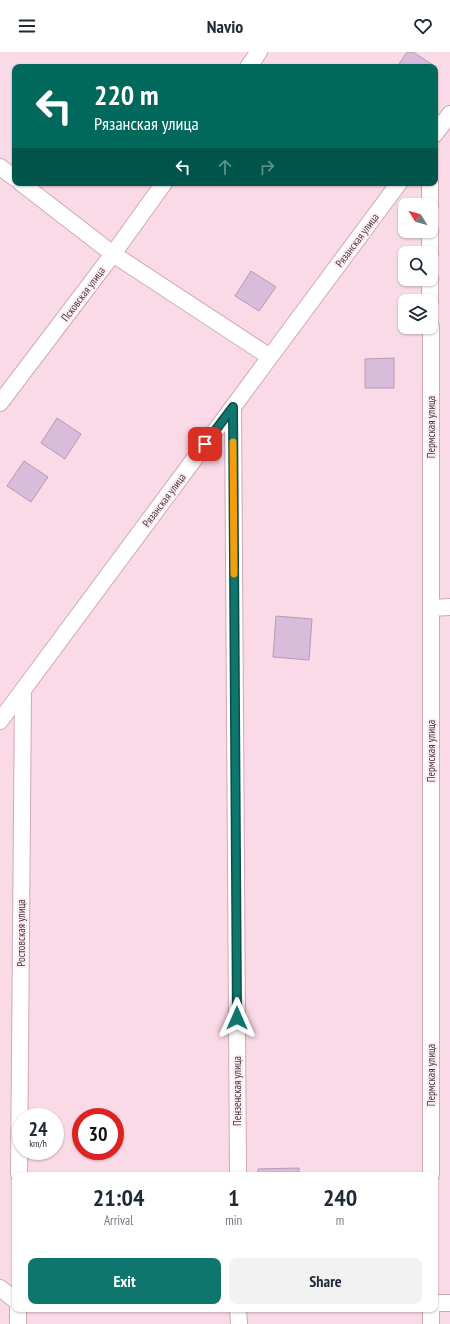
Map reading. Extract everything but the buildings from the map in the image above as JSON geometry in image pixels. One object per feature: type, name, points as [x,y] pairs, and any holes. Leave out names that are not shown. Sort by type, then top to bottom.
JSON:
[{"type":"street","points":[[250,64],[259,52]]},
{"type":"street","points":[[438,130],[450,114]]},
{"type":"street","points":[[0,167],[12,176]]},
{"type":"street","points":[[25,186],[113,254],[270,357]]},
{"type":"street","name":"Псковская улица","points":[[0,403],[113,254],[162,186]]},
{"type":"street","name":"Рязанская улица","points":[[0,721],[397,186]]},
{"type":"street","points":[[430,186],[430,198]]},
{"type":"street","name":"Пермская улица","points":[[430,334],[431,1172]]},
{"type":"street","name":"Пензенская улица","points":[[233,407],[238,1172]]},
{"type":"street","points":[[431,608],[450,607]]},
{"type":"street","name":"Ростовская улица","points":[[19,1172],[22,690]]},
{"type":"street","points":[[0,1288],[12,1298]]},
{"type":"street","points":[[438,1302],[450,1302]]},
{"type":"street","points":[[18,1312],[18,1324]]},
{"type":"street","points":[[238,1312],[238,1324]]},
{"type":"street","points":[[432,1312],[432,1324]]},
{"type":"slow traffic","points":[[233,442],[234,574]]},
{"type":"route","points":[[205,444],[233,407],[237,1018]]}]
